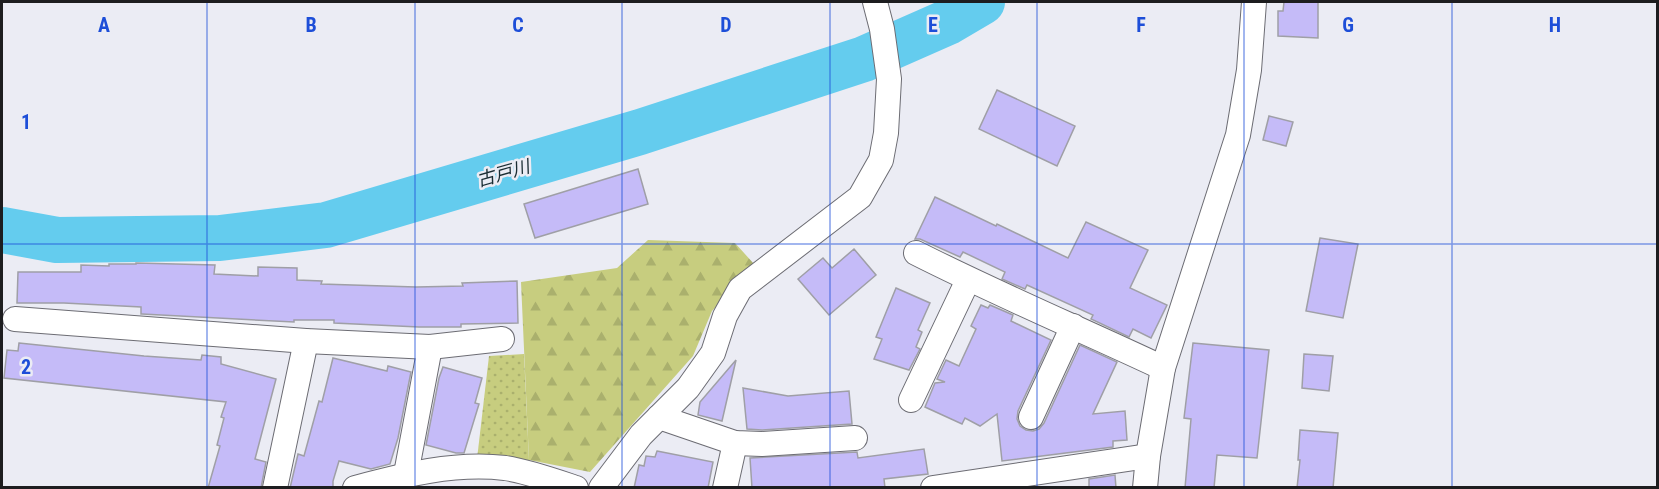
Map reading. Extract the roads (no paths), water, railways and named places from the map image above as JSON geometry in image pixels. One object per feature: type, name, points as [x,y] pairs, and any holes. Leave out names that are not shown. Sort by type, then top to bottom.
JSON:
[{"type":"street","points":[[601,488],[641,435],[688,388],[713,354],[725,316],[740,289],[860,197],[881,160],[886,133],[889,79],[882,29],[875,2]]},
{"type":"street","points":[[1145,488],[1163,368],[1238,135],[1249,69],[1254,2]]},
{"type":"street","points":[[916,254],[968,280],[1163,368]]},
{"type":"street","points":[[911,400],[968,280]]},
{"type":"street","points":[[15,319],[306,341],[430,346],[502,339]]},
{"type":"street","points":[[1030,417],[1073,326]]},
{"type":"street","points":[[275,488],[306,341]]},
{"type":"street","points":[[406,474],[430,346]]},
{"type":"street","points":[[658,417],[735,443],[762,444],[855,438]]},
{"type":"street","points":[[725,488],[735,443]]},
{"type":"street","points":[[933,488],[1148,456]]},
{"type":"street","points":[[355,488],[406,474],[462,467],[506,468],[576,488]]},
{"type":"waterway","name":"古戸川","points":[[2,230],[57,240],[220,238],[326,225],[640,132],[864,59],[948,22],[982,2]]}]
